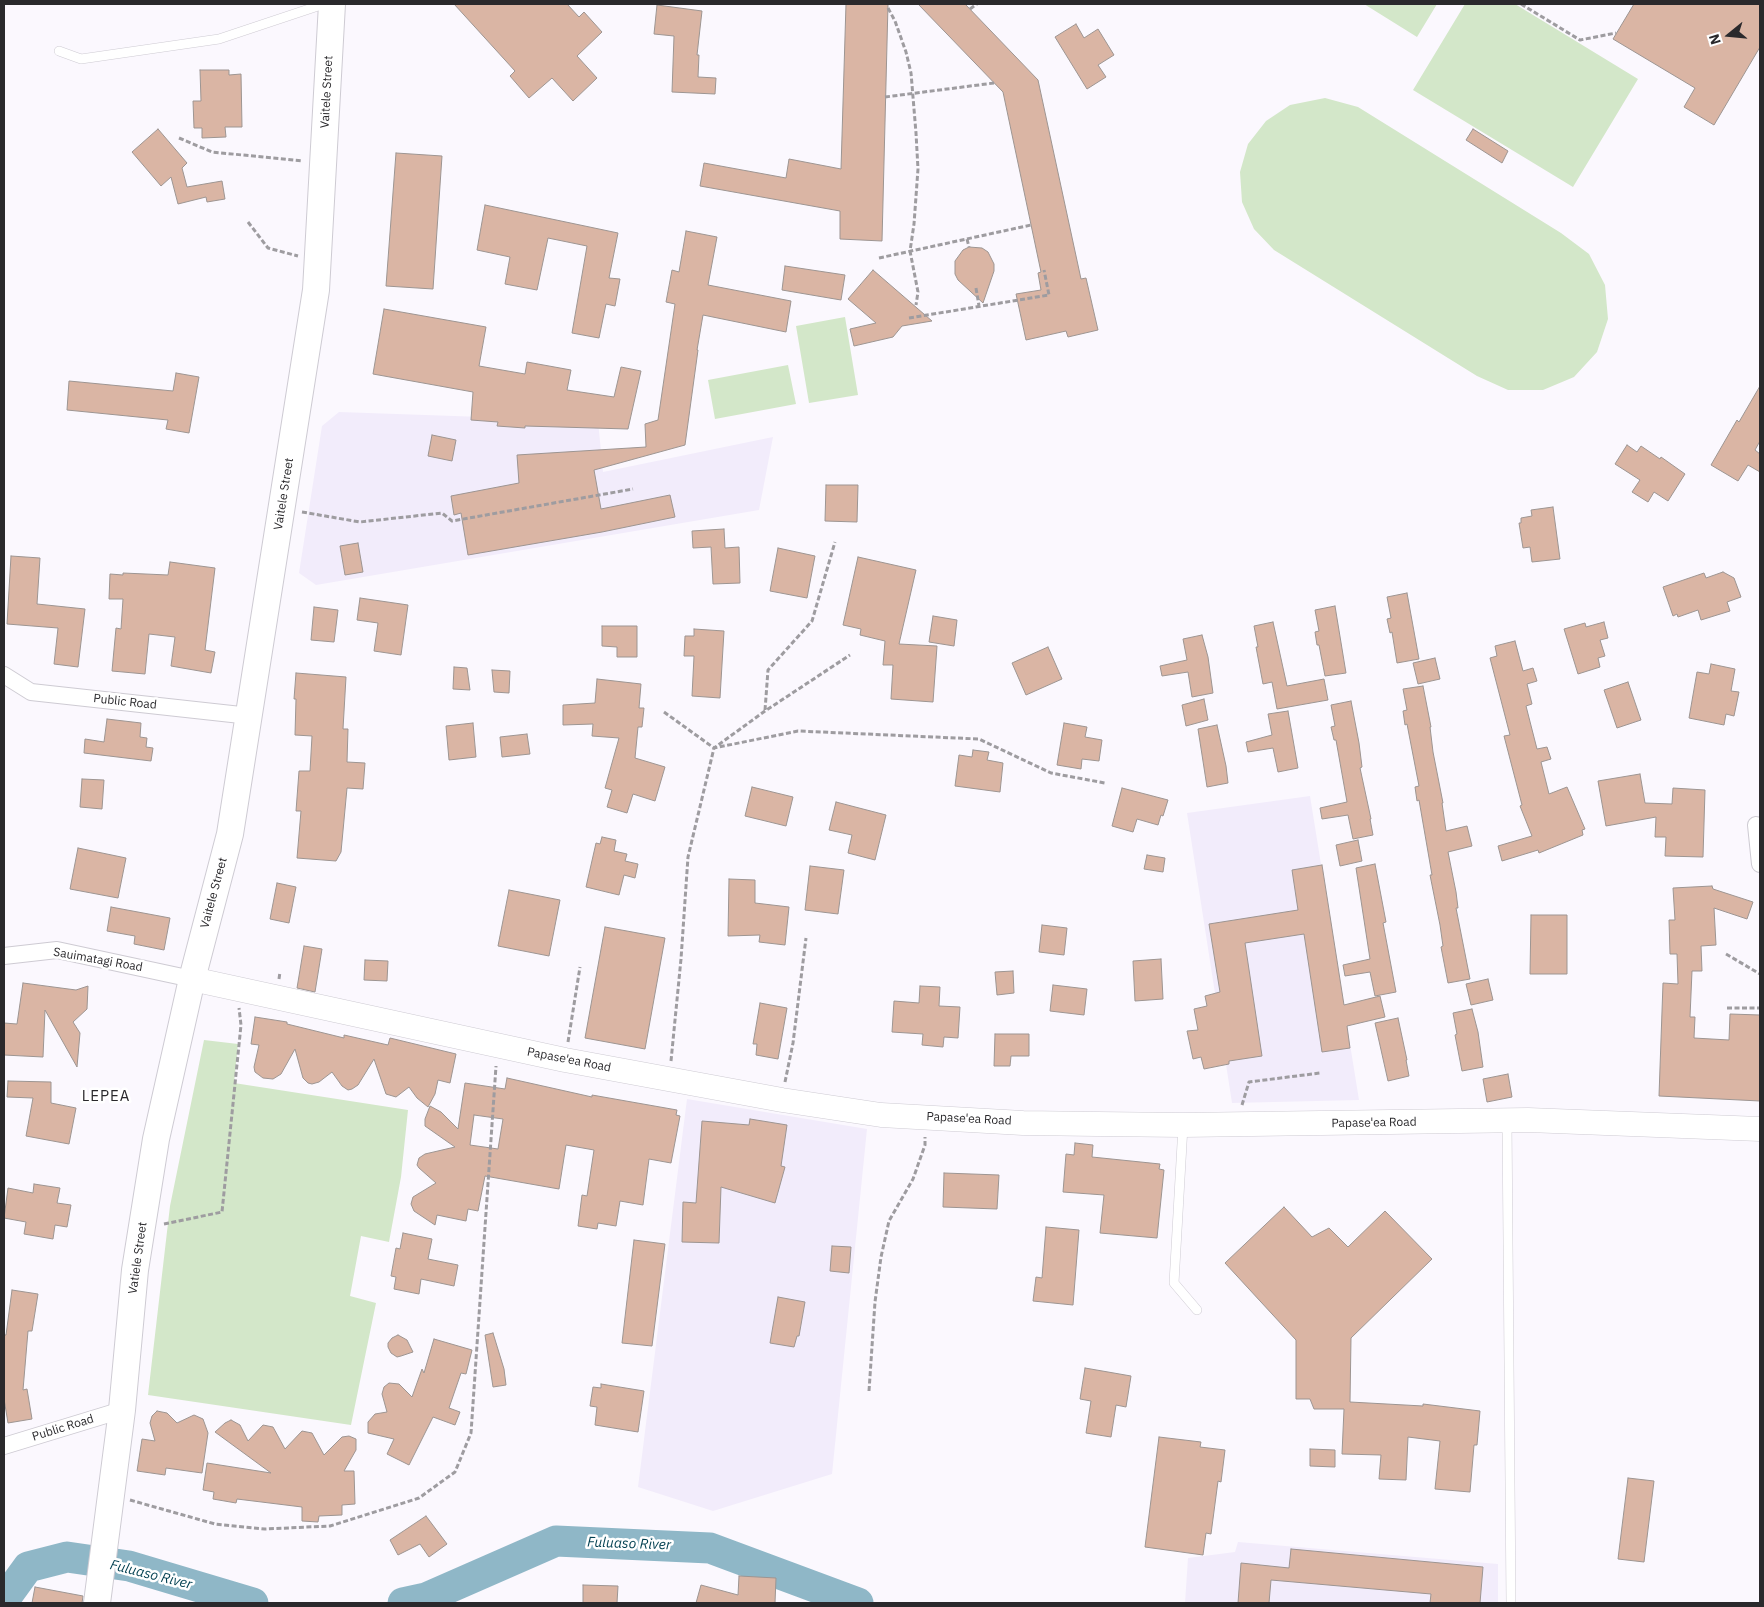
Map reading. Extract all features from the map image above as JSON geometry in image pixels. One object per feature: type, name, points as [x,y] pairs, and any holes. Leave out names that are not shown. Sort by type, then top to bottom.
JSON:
[{"type":"main road","name":"Vaitele Street","points":[[192,979],[230,834],[316,290],[332,4]]},
{"type":"main road","name":"Papase'ea Road","points":[[192,979],[565,1060],[782,1100],[880,1115],[1023,1123],[1236,1125],[1507,1120],[1760,1129]]},
{"type":"main road","name":"Vatiele Street","points":[[99,1595],[122,1410],[135,1270],[141,1229],[156,1138],[192,979]]},
{"type":"street","name":"Public Road","points":[[4,675],[31,692],[250,716]]},
{"type":"street","points":[[1756,826],[1760,864]]},
{"type":"street","name":"Sauimatagi Road","points":[[4,956],[56,950],[192,979]]},
{"type":"street","name":"Public Road","points":[[4,1446],[122,1410]]},
{"type":"lane","points":[[59,52],[81,59],[219,39],[324,4]]},
{"type":"lane","points":[[1507,1120],[1511,1603]]},
{"type":"lane","points":[[1182,1125],[1174,1282],[1197,1310]]},
{"type":"path","points":[[970,9],[977,4]]},
{"type":"path","points":[[1521,4],[1580,40],[1616,33]]},
{"type":"path","points":[[888,8],[895,21],[906,52],[911,73],[918,169],[910,251],[918,292],[916,305]]},
{"type":"path","points":[[885,97],[994,83]]},
{"type":"path","points":[[179,138],[212,152],[323,163]]},
{"type":"path","points":[[248,222],[268,248],[318,261]]},
{"type":"path","points":[[879,258],[1031,225]]},
{"type":"path","points":[[967,239],[968,247]]},
{"type":"path","points":[[909,318],[1049,295],[1044,270]]},
{"type":"path","points":[[976,288],[980,306]]},
{"type":"path","points":[[282,508],[360,522],[442,513],[452,520],[633,489]]},
{"type":"path","points":[[765,711],[768,670],[812,621],[835,542]]},
{"type":"path","points":[[669,1079],[681,959],[688,857],[714,748],[765,711],[850,655]]},
{"type":"path","points":[[664,712],[714,748],[798,731],[978,739],[1051,773],[1105,784]]},
{"type":"path","points":[[782,1100],[793,1043],[806,938]]},
{"type":"path","points":[[1726,954],[1760,974]]},
{"type":"path","points":[[565,1060],[580,967]]},
{"type":"path","points":[[141,1229],[222,1212],[241,1025],[236,988]]},
{"type":"path","points":[[1727,1008],[1760,1008]]},
{"type":"path","points":[[111,1496],[215,1524],[265,1529],[330,1526],[419,1498],[454,1472],[471,1433],[498,1045]]},
{"type":"path","points":[[1236,1125],[1250,1082],[1320,1073]]},
{"type":"path","points":[[869,1391],[880,1257],[889,1221],[913,1179],[925,1145],[923,1117]]},
{"type":"shaded area","points":[[339,412],[598,421],[603,472],[773,437],[759,510],[316,585],[299,573],[322,426]]},
{"type":"shaded area","points":[[1310,796],[1359,1100],[1232,1103],[1187,813]]},
{"type":"shaded area","points":[[687,1099],[867,1129],[832,1474],[713,1511],[638,1487]]},
{"type":"shaded area","points":[[1238,1542],[1498,1564],[1498,1603],[1185,1603],[1188,1558],[1235,1552]]},
{"type":"green space","points":[[1364,4],[1437,4],[1417,37]]},
{"type":"green space","points":[[1465,4],[1515,4],[1638,79],[1573,187],[1413,90]]},
{"type":"green space","points":[[1325,98],[1358,107],[1561,233],[1589,254],[1605,285],[1608,319],[1597,352],[1574,377],[1543,390],[1508,390],[1477,376],[1274,250],[1254,229],[1242,202],[1240,172],[1248,144],[1266,121],[1290,105]]},
{"type":"green space","points":[[845,317],[858,395],[809,403],[796,326]]},
{"type":"green space","points":[[788,365],[796,404],[715,419],[708,380]]},
{"type":"green space","points":[[204,1040],[238,1044],[234,1083],[408,1110],[401,1177],[389,1242],[361,1236],[350,1296],[376,1303],[351,1425],[148,1395],[170,1206]]},
{"type":"building","points":[[454,4],[567,4],[579,17],[584,12],[602,32],[577,56],[597,78],[573,101],[552,78],[529,98],[510,76],[515,71]]},
{"type":"building","points":[[846,4],[888,4],[882,241],[840,239],[840,211],[700,186],[704,163],[786,178],[789,159],[841,169]]},
{"type":"building","points":[[918,4],[965,4],[1038,80],[1081,279],[1086,278],[1098,330],[1068,337],[1066,331],[1026,340],[1016,294],[1041,290],[1038,273],[1041,272],[1003,92]]},
{"type":"building","points":[[1634,4],[1760,4],[1760,47],[1714,125],[1684,107],[1695,88],[1613,39]]},
{"type":"building","points":[[657,5],[702,11],[697,55],[699,55],[698,77],[716,78],[715,94],[672,92],[674,36],[654,34]]},
{"type":"building","points":[[1076,24],[1084,38],[1098,29],[1114,55],[1098,65],[1106,77],[1087,89],[1055,37]]},
{"type":"building","points":[[200,70],[229,70],[229,75],[241,74],[242,127],[225,127],[226,137],[202,138],[202,128],[194,128],[193,101],[201,101]]},
{"type":"building","points":[[158,129],[187,163],[182,168],[187,187],[222,181],[225,199],[207,202],[206,197],[178,204],[171,177],[161,186],[132,152]]},
{"type":"building","points":[[1473,129],[1508,151],[1502,163],[1466,140]]},
{"type":"building","points":[[396,153],[442,156],[433,289],[386,286]]},
{"type":"building","points":[[485,205],[618,233],[609,278],[620,279],[615,306],[606,304],[599,338],[572,333],[587,246],[548,238],[537,290],[505,284],[510,257],[477,250]]},
{"type":"building","points":[[686,231],[717,237],[708,285],[791,301],[786,332],[703,315],[685,445],[594,470],[601,509],[670,495],[675,517],[602,532],[468,555],[461,513],[454,515],[451,496],[519,483],[517,455],[646,447],[645,424],[658,420],[675,304],[666,302],[672,270],[679,272]]},
{"type":"building","points":[[969,247],[982,248],[988,252],[994,264],[994,271],[983,303],[958,280],[955,274],[955,261],[963,250]]},
{"type":"building","points":[[785,266],[845,275],[841,300],[782,290]]},
{"type":"building","points":[[873,270],[932,321],[902,326],[893,337],[854,346],[850,329],[876,323],[848,299]]},
{"type":"building","points":[[384,309],[486,327],[479,366],[525,374],[527,362],[571,370],[567,390],[614,397],[621,367],[641,371],[628,429],[497,426],[498,422],[471,420],[473,392],[373,374]]},
{"type":"building","points":[[176,373],[199,377],[189,433],[166,429],[168,420],[67,410],[69,381],[173,391]]},
{"type":"building","points":[[1760,386],[1760,441],[1755,450],[1760,454],[1760,472],[1748,465],[1738,481],[1711,465],[1737,420],[1739,422]]},
{"type":"building","points":[[432,435],[456,440],[452,461],[428,456]]},
{"type":"building","points":[[1627,445],[1637,452],[1641,446],[1685,474],[1668,501],[1654,492],[1648,502],[1632,492],[1640,480],[1615,464]]},
{"type":"building","points":[[826,485],[858,485],[857,522],[825,521]]},
{"type":"building","points":[[1553,507],[1560,559],[1532,562],[1530,547],[1523,548],[1519,523],[1521,523],[1521,518],[1532,516],[1531,510]]},
{"type":"building","points":[[724,529],[725,548],[739,547],[740,583],[713,584],[711,547],[693,548],[692,531]]},
{"type":"building","points":[[358,543],[363,572],[345,575],[340,546]]},
{"type":"building","points":[[778,548],[815,556],[807,598],[770,591]]},
{"type":"building","points":[[11,556],[40,558],[37,604],[85,609],[78,667],[54,664],[58,628],[7,624]]},
{"type":"building","points":[[858,557],[916,570],[899,644],[937,646],[933,702],[891,699],[893,665],[883,665],[885,641],[860,635],[861,629],[843,625]]},
{"type":"building","points":[[170,562],[215,568],[205,650],[215,652],[211,673],[171,666],[175,637],[149,634],[145,674],[112,671],[116,628],[121,629],[123,599],[109,599],[110,574],[168,575]]},
{"type":"building","points":[[1723,572],[1734,578],[1741,597],[1727,602],[1730,611],[1701,620],[1698,610],[1678,617],[1677,614],[1673,616],[1663,587],[1704,573],[1706,578]]},
{"type":"building","points":[[1407,593],[1419,659],[1397,663],[1392,632],[1390,633],[1387,619],[1391,618],[1387,597]]},
{"type":"building","points":[[360,598],[408,605],[401,655],[374,651],[378,623],[357,620]]},
{"type":"building","points":[[1335,606],[1346,673],[1325,676],[1315,632],[1319,631],[1315,610]]},
{"type":"building","points":[[314,607],[338,610],[334,642],[311,640]]},
{"type":"building","points":[[933,616],[957,620],[954,646],[929,642]]},
{"type":"building","points":[[1273,622],[1287,686],[1324,679],[1328,700],[1277,709],[1272,682],[1263,684],[1254,626]]},
{"type":"building","points":[[1604,622],[1608,638],[1600,640],[1605,656],[1598,658],[1600,667],[1578,674],[1564,629],[1585,623],[1586,627]]},
{"type":"building","points":[[602,626],[637,626],[637,657],[617,657],[617,647],[602,646]]},
{"type":"building","points":[[694,629],[724,631],[720,698],[692,696],[694,656],[684,656],[685,636],[694,636]]},
{"type":"building","points":[[1202,635],[1208,657],[1213,693],[1192,697],[1188,672],[1162,676],[1160,666],[1187,660],[1183,639]]},
{"type":"building","points":[[1515,641],[1523,671],[1533,668],[1537,681],[1527,684],[1532,704],[1526,706],[1537,749],[1547,747],[1551,759],[1541,762],[1549,794],[1567,787],[1585,829],[1582,830],[1583,835],[1539,853],[1538,850],[1502,861],[1498,846],[1532,836],[1520,806],[1522,805],[1504,736],[1510,735],[1490,658],[1497,656],[1495,646]]},
{"type":"building","points":[[1048,647],[1062,679],[1026,695],[1012,663]]},
{"type":"building","points":[[1435,658],[1440,679],[1418,684],[1413,663]]},
{"type":"building","points":[[1711,664],[1735,669],[1731,691],[1739,692],[1734,716],[1726,714],[1724,725],[1689,718],[1697,672],[1709,674]]},
{"type":"building","points":[[454,667],[467,668],[470,690],[453,689]]},
{"type":"building","points":[[492,670],[510,671],[509,693],[494,692]]},
{"type":"building","points":[[296,673],[346,677],[343,729],[348,729],[347,762],[365,763],[363,789],[347,788],[341,852],[336,861],[297,858],[301,811],[296,811],[299,771],[310,771],[312,736],[295,735],[296,699],[294,699]]},
{"type":"building","points":[[597,679],[641,684],[639,708],[644,708],[642,727],[638,727],[635,758],[665,767],[655,801],[633,794],[627,813],[607,807],[612,790],[605,788],[619,738],[592,736],[593,724],[563,725],[563,705],[595,703]]},
{"type":"building","points":[[1628,682],[1641,720],[1617,728],[1604,690]]},
{"type":"building","points":[[1423,686],[1446,831],[1467,826],[1472,846],[1448,852],[1456,892],[1458,908],[1456,908],[1470,979],[1448,983],[1441,947],[1443,946],[1440,925],[1430,875],[1432,875],[1419,800],[1417,801],[1415,787],[1419,786],[1403,711],[1407,710],[1403,689]]},
{"type":"building","points":[[1204,699],[1208,720],[1186,726],[1182,705]]},
{"type":"building","points":[[1351,701],[1359,743],[1362,767],[1360,768],[1373,835],[1353,839],[1348,815],[1322,819],[1320,808],[1347,802],[1336,740],[1334,740],[1331,727],[1335,726],[1331,705]]},
{"type":"building","points":[[1288,711],[1298,768],[1278,772],[1273,748],[1248,752],[1246,742],[1272,735],[1268,714]]},
{"type":"building","points":[[107,719],[141,723],[140,737],[147,738],[146,747],[153,748],[151,761],[84,753],[85,739],[104,742]]},
{"type":"building","points":[[473,723],[476,757],[449,760],[446,726]]},
{"type":"building","points":[[1064,723],[1087,727],[1085,737],[1102,740],[1099,761],[1082,759],[1081,769],[1057,765]]},
{"type":"building","points":[[1217,725],[1228,783],[1207,787],[1198,729]]},
{"type":"building","points":[[527,734],[530,754],[502,757],[500,737]]},
{"type":"building","points":[[973,750],[989,752],[987,760],[1003,763],[1000,792],[955,786],[959,755],[972,757]]},
{"type":"building","points":[[1640,774],[1645,803],[1672,804],[1673,788],[1705,790],[1703,857],[1665,856],[1666,837],[1655,837],[1656,817],[1606,826],[1598,781]]},
{"type":"building","points":[[82,779],[104,780],[102,809],[80,807]]},
{"type":"building","points":[[752,787],[793,797],[786,826],[745,816]]},
{"type":"building","points":[[1122,788],[1168,800],[1158,825],[1137,819],[1133,832],[1112,826]]},
{"type":"building","points":[[836,802],[886,815],[875,860],[848,853],[852,835],[829,830]]},
{"type":"building","points":[[602,837],[616,840],[614,851],[627,854],[625,861],[638,864],[635,878],[624,875],[619,895],[586,887],[596,843],[600,844]]},
{"type":"building","points":[[1358,840],[1362,861],[1340,866],[1336,845]]},
{"type":"building","points":[[78,848],[126,858],[118,898],[70,889]]},
{"type":"building","points":[[1147,855],[1165,858],[1163,872],[1144,869]]},
{"type":"building","points":[[1375,864],[1386,922],[1383,923],[1396,992],[1375,996],[1370,972],[1345,976],[1343,965],[1370,959],[1356,868]]},
{"type":"building","points":[[1322,865],[1344,1005],[1380,996],[1385,1017],[1347,1026],[1350,1048],[1322,1052],[1304,934],[1245,943],[1262,1056],[1229,1061],[1229,1064],[1204,1069],[1201,1057],[1193,1059],[1187,1031],[1198,1030],[1194,1009],[1207,1006],[1205,996],[1220,992],[1209,924],[1298,910],[1292,870]]},
{"type":"building","points":[[810,866],[844,870],[838,914],[805,910]]},
{"type":"building","points":[[729,879],[755,880],[755,903],[789,907],[785,945],[759,942],[760,935],[728,936]]},
{"type":"building","points":[[277,883],[296,887],[289,923],[270,919]]},
{"type":"building","points":[[1712,886],[1713,889],[1753,902],[1747,919],[1714,908],[1716,945],[1701,946],[1702,971],[1692,971],[1690,1017],[1695,1017],[1694,1038],[1729,1040],[1730,1014],[1760,1015],[1760,1101],[1659,1096],[1663,983],[1678,984],[1677,954],[1670,954],[1669,920],[1675,920],[1673,888]]},
{"type":"building","points":[[509,890],[560,900],[549,956],[498,946]]},
{"type":"building","points":[[111,907],[170,918],[164,950],[134,944],[135,936],[107,931]]},
{"type":"building","points":[[1531,915],[1567,915],[1567,974],[1530,974]]},
{"type":"building","points":[[1042,925],[1067,928],[1064,955],[1039,952]]},
{"type":"building","points":[[605,927],[665,938],[645,1049],[585,1038]]},
{"type":"building","points":[[304,946],[322,949],[315,992],[297,988]]},
{"type":"building","points":[[1161,959],[1163,999],[1135,1001],[1133,961]]},
{"type":"building","points":[[365,960],[388,961],[387,981],[364,980]]},
{"type":"building","points":[[1013,971],[1014,993],[997,995],[995,972]]},
{"type":"building","points":[[1488,979],[1493,1000],[1471,1005],[1466,984]]},
{"type":"building","points":[[23,983],[76,990],[88,986],[87,1009],[73,1022],[80,1033],[77,1067],[45,1010],[43,1057],[4,1055],[4,1023],[17,1024]]},
{"type":"building","points":[[1053,985],[1087,989],[1084,1015],[1050,1011]]},
{"type":"building","points":[[920,986],[940,987],[939,1006],[960,1007],[958,1038],[944,1037],[943,1047],[922,1045],[923,1034],[892,1032],[894,1001],[919,1003]]},
{"type":"building","points":[[760,1003],[787,1008],[778,1059],[756,1055],[757,1044],[753,1044]]},
{"type":"building","points":[[1472,1009],[1478,1032],[1483,1067],[1462,1071],[1453,1013]]},
{"type":"building","points":[[255,1017],[287,1022],[287,1024],[344,1038],[344,1035],[388,1045],[390,1038],[456,1054],[450,1083],[438,1080],[435,1094],[428,1107],[417,1098],[409,1087],[396,1097],[386,1094],[374,1059],[358,1085],[352,1089],[348,1090],[342,1086],[332,1072],[319,1082],[312,1084],[303,1078],[295,1049],[281,1074],[273,1079],[263,1078],[255,1072],[254,1067],[259,1045],[251,1044]]},
{"type":"building","points":[[1398,1018],[1409,1076],[1388,1081],[1375,1023]]},
{"type":"building","points":[[995,1034],[1029,1034],[1029,1056],[1011,1056],[1010,1066],[994,1066]]},
{"type":"building","points":[[1508,1074],[1512,1097],[1487,1102],[1483,1079]]},
{"type":"building","points":[[507,1078],[592,1097],[592,1095],[677,1110],[676,1115],[680,1116],[671,1163],[649,1159],[643,1205],[620,1201],[616,1226],[598,1223],[597,1229],[578,1226],[582,1195],[587,1196],[594,1150],[566,1145],[559,1189],[485,1176],[478,1211],[468,1209],[466,1221],[437,1215],[435,1225],[414,1211],[411,1204],[413,1197],[436,1183],[417,1165],[419,1158],[425,1154],[455,1147],[425,1126],[425,1119],[430,1106],[441,1112],[458,1129],[465,1083],[505,1089]],"holes":[[[474,1115],[503,1119],[498,1149],[470,1145]]]},
{"type":"building","points":[[8,1081],[51,1082],[51,1103],[76,1108],[69,1144],[26,1136],[33,1098],[7,1097]]},
{"type":"building","points":[[750,1119],[787,1125],[781,1166],[785,1167],[775,1203],[721,1187],[719,1243],[682,1242],[683,1202],[696,1203],[702,1121],[749,1125]]},
{"type":"building","points":[[1075,1143],[1093,1145],[1092,1157],[1160,1164],[1159,1169],[1164,1170],[1157,1238],[1100,1233],[1104,1195],[1063,1192],[1066,1154],[1074,1155]]},
{"type":"building","points":[[944,1173],[999,1175],[997,1209],[943,1207]]},
{"type":"building","points":[[34,1184],[60,1188],[57,1203],[71,1205],[67,1227],[55,1225],[53,1239],[24,1234],[26,1222],[4,1218],[8,1188],[33,1193]]},
{"type":"building","points":[[1284,1207],[1312,1237],[1329,1228],[1348,1247],[1385,1211],[1432,1259],[1351,1338],[1350,1402],[1423,1406],[1423,1404],[1480,1411],[1477,1445],[1474,1445],[1470,1492],[1435,1489],[1440,1441],[1408,1437],[1406,1480],[1379,1479],[1381,1455],[1342,1454],[1344,1409],[1314,1409],[1310,1399],[1296,1399],[1296,1340],[1225,1263]]},
{"type":"building","points":[[1046,1227],[1079,1230],[1073,1305],[1033,1301],[1036,1277],[1042,1278]]},
{"type":"building","points":[[403,1233],[432,1239],[428,1259],[458,1265],[454,1286],[421,1279],[419,1294],[394,1289],[396,1277],[391,1276],[396,1248],[400,1249]]},
{"type":"building","points":[[634,1240],[665,1244],[652,1346],[622,1343]]},
{"type":"building","points":[[832,1246],[851,1247],[849,1273],[830,1271]]},
{"type":"building","points":[[12,1290],[38,1294],[32,1331],[28,1331],[23,1390],[27,1389],[32,1419],[8,1423],[4,1399],[4,1335],[6,1335]]},
{"type":"building","points":[[778,1297],[805,1302],[799,1336],[797,1336],[794,1347],[770,1343]]},
{"type":"building","points":[[493,1333],[504,1369],[506,1385],[493,1387],[485,1335]]},
{"type":"building","points":[[398,1335],[407,1340],[413,1352],[397,1357],[391,1353],[388,1343]]},
{"type":"building","points":[[434,1339],[472,1350],[466,1374],[461,1373],[449,1408],[460,1412],[455,1425],[433,1417],[409,1465],[387,1454],[394,1439],[368,1433],[368,1422],[375,1414],[387,1412],[382,1394],[384,1387],[389,1383],[399,1384],[412,1397],[422,1369],[424,1373]]},
{"type":"building","points":[[1085,1368],[1131,1376],[1126,1407],[1116,1405],[1111,1437],[1086,1433],[1091,1401],[1080,1399]]},
{"type":"building","points":[[601,1384],[644,1391],[638,1432],[595,1425],[597,1407],[590,1406],[593,1387],[601,1388]]},
{"type":"building","points":[[157,1411],[167,1413],[177,1423],[194,1415],[203,1419],[208,1433],[202,1473],[166,1468],[165,1475],[137,1471],[142,1439],[155,1441],[150,1423],[152,1416]]},
{"type":"building","points":[[231,1420],[240,1425],[248,1441],[263,1425],[273,1427],[285,1449],[302,1431],[312,1433],[324,1455],[342,1437],[349,1436],[356,1439],[356,1450],[344,1471],[354,1471],[355,1504],[342,1505],[342,1515],[319,1516],[318,1522],[302,1521],[302,1507],[237,1499],[236,1503],[213,1499],[214,1492],[203,1490],[207,1463],[271,1473],[215,1432]]},
{"type":"building","points":[[1159,1437],[1201,1442],[1200,1447],[1225,1450],[1221,1482],[1218,1481],[1211,1534],[1206,1533],[1203,1555],[1145,1547]]},
{"type":"building","points":[[1310,1449],[1335,1450],[1335,1467],[1310,1466]]},
{"type":"building","points":[[1628,1478],[1654,1481],[1644,1562],[1618,1559]]},
{"type":"building","points":[[426,1516],[447,1544],[429,1557],[420,1544],[398,1555],[390,1540]]},
{"type":"building","points":[[1291,1549],[1483,1567],[1480,1603],[1430,1603],[1431,1594],[1271,1580],[1269,1603],[1238,1603],[1241,1563],[1289,1568]]},
{"type":"building","points":[[739,1576],[776,1578],[775,1603],[696,1603],[701,1585],[738,1595]]},
{"type":"building","points":[[583,1585],[618,1586],[617,1603],[583,1603]]},
{"type":"building","points":[[35,1587],[83,1596],[82,1603],[32,1603]]},
{"type":"waterway","name":"Fuluaso River","points":[[403,1603],[426,1598],[556,1541],[710,1548],[858,1603]]},
{"type":"waterway","name":"Fuluaso River","points":[[4,1600],[28,1567],[67,1557],[129,1566],[253,1603]]},
{"type":"district","name":"LEPEA","points":[[106,1097]]}]
